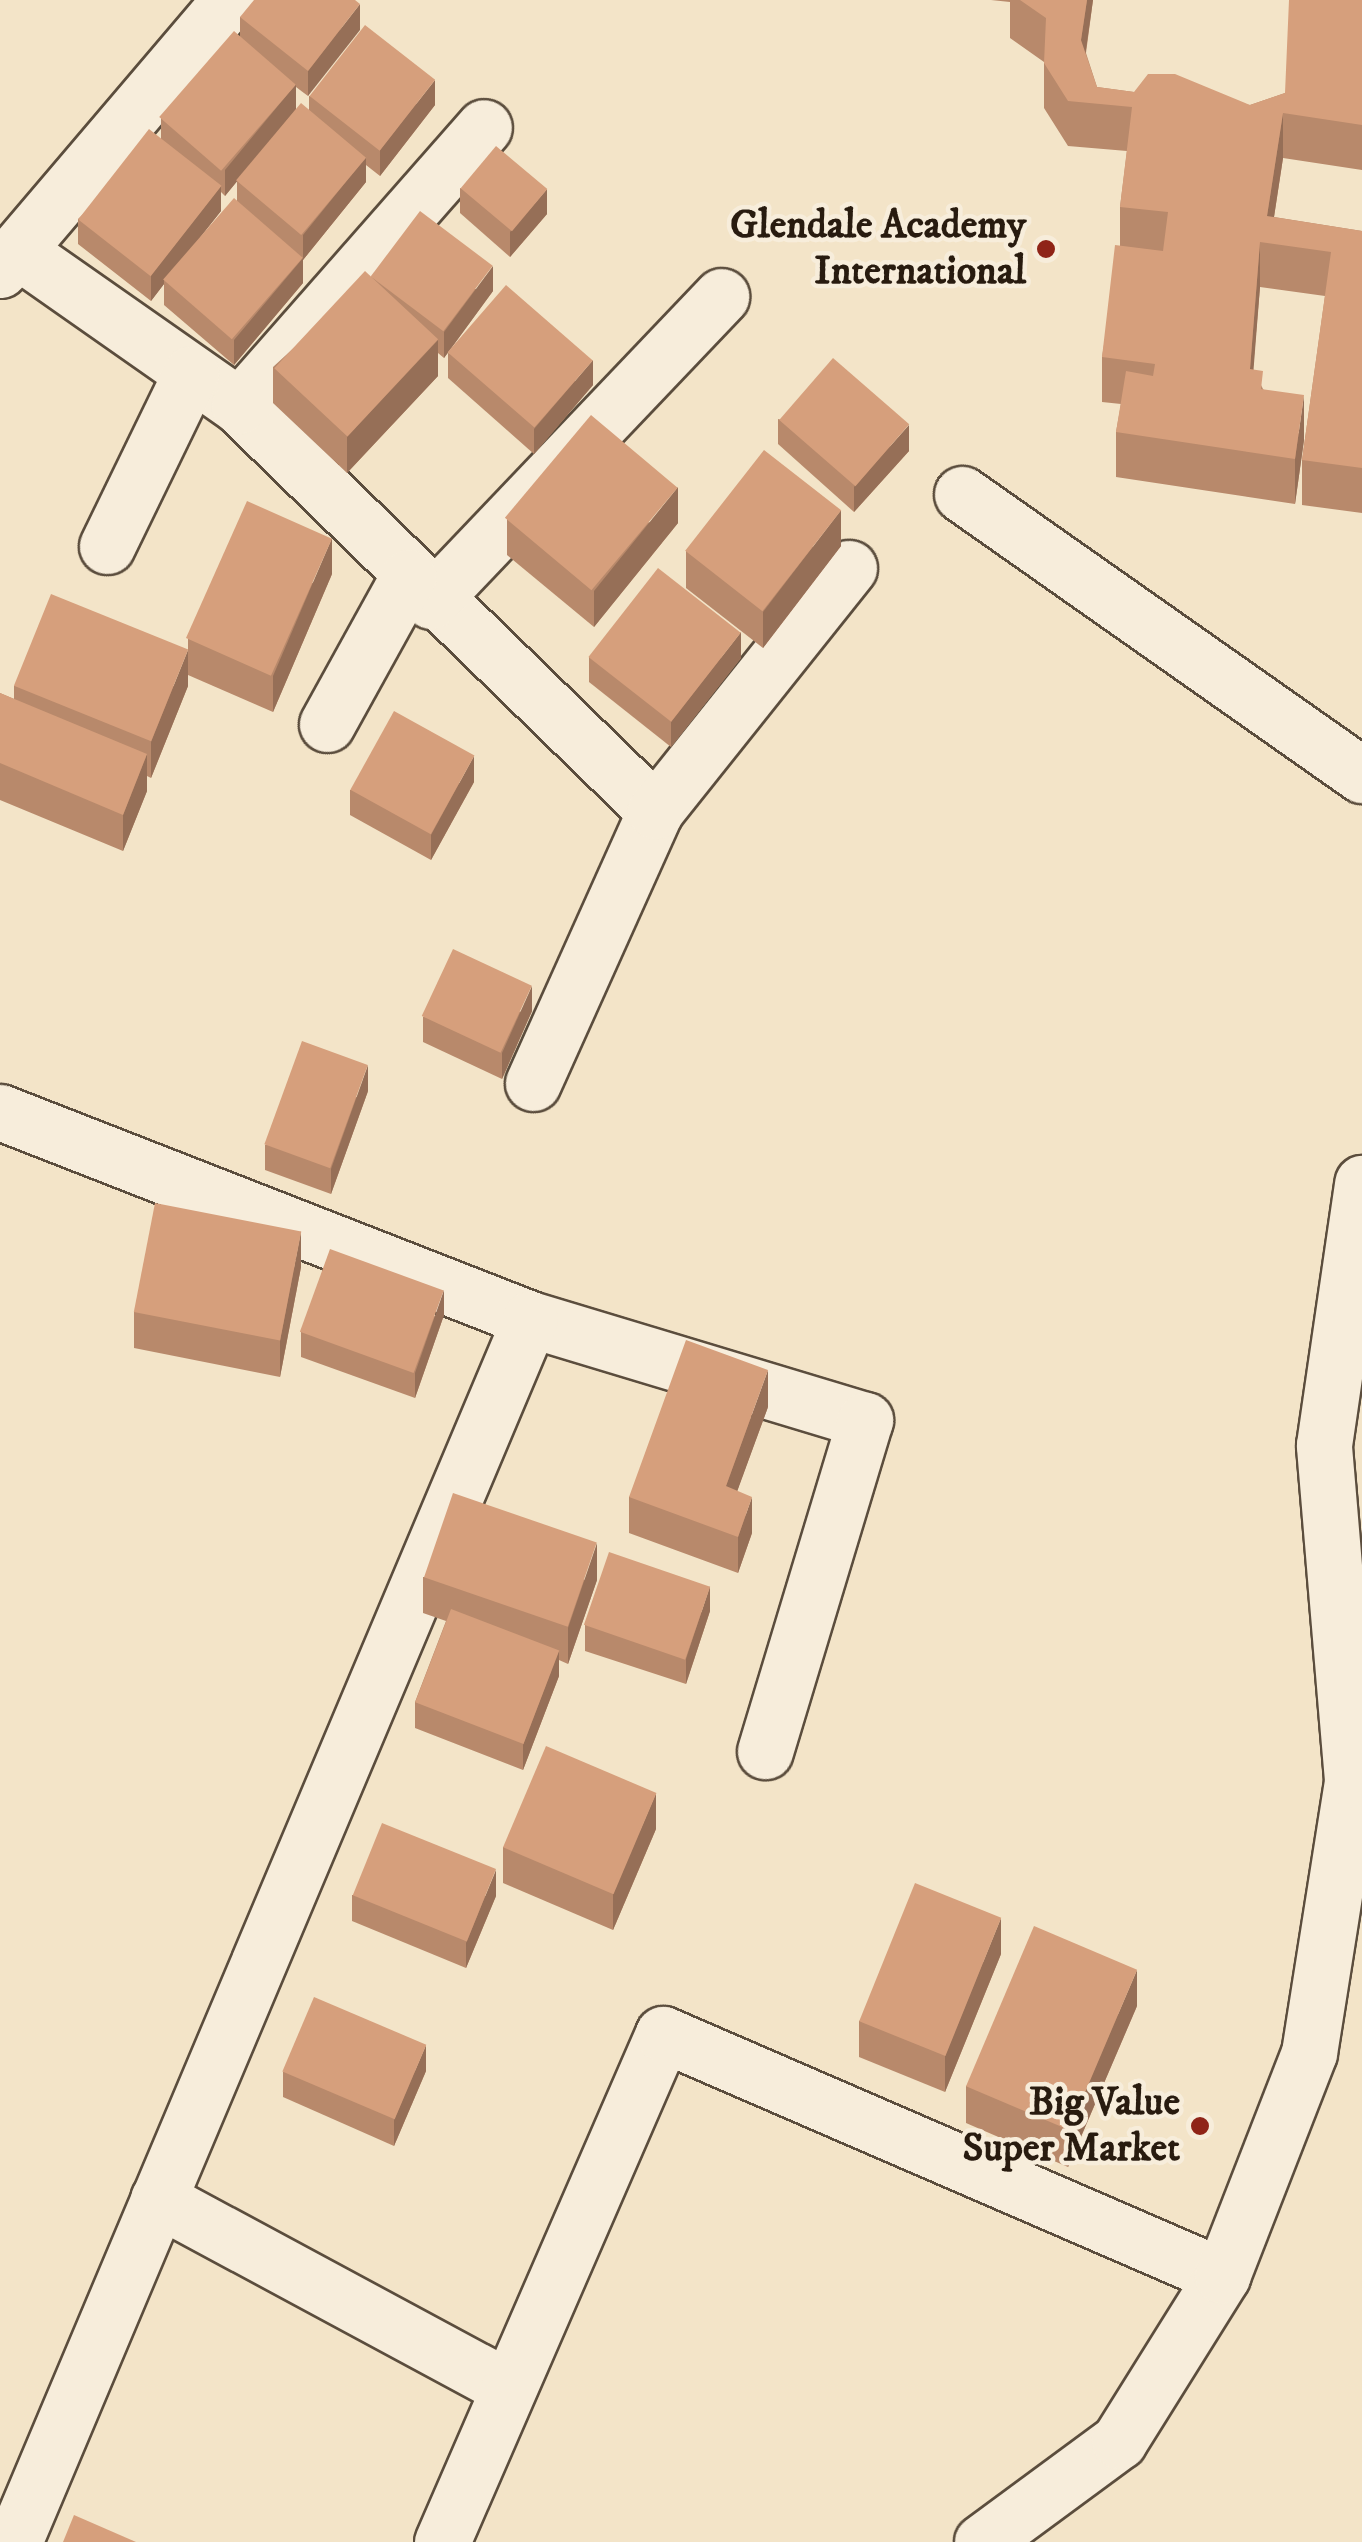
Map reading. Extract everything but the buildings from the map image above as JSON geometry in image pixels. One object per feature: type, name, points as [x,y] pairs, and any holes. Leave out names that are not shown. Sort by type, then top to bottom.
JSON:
[{"type":"street","points":[[230,0],[9,260],[239,406],[420,589],[655,811]]},
{"type":"street","points":[[239,406],[484,127]]},
{"type":"street","points":[[326,724],[420,589],[721,296]]},
{"type":"street","points":[[108,546],[191,373]]},
{"type":"street","points":[[962,494],[1362,775]]},
{"type":"street","points":[[533,1083],[655,811],[849,568]]},
{"type":"street","points":[[0,1112],[530,1319],[864,1420],[765,1750]]},
{"type":"street","points":[[982,2542],[1118,2442],[1222,2276],[1309,2053],[1352,1780],[1324,1446],[1362,1183]]},
{"type":"street","points":[[14,2542],[530,1319]]},
{"type":"street","points":[[442,2542],[506,2386],[664,2034],[1222,2276]]},
{"type":"street","points":[[158,2200],[506,2386]]},
{"type":"place","name":"Glendale Academy International","points":[[1046,249]]},
{"type":"place","name":"Big Value Super Market","points":[[1200,2126]]}]
